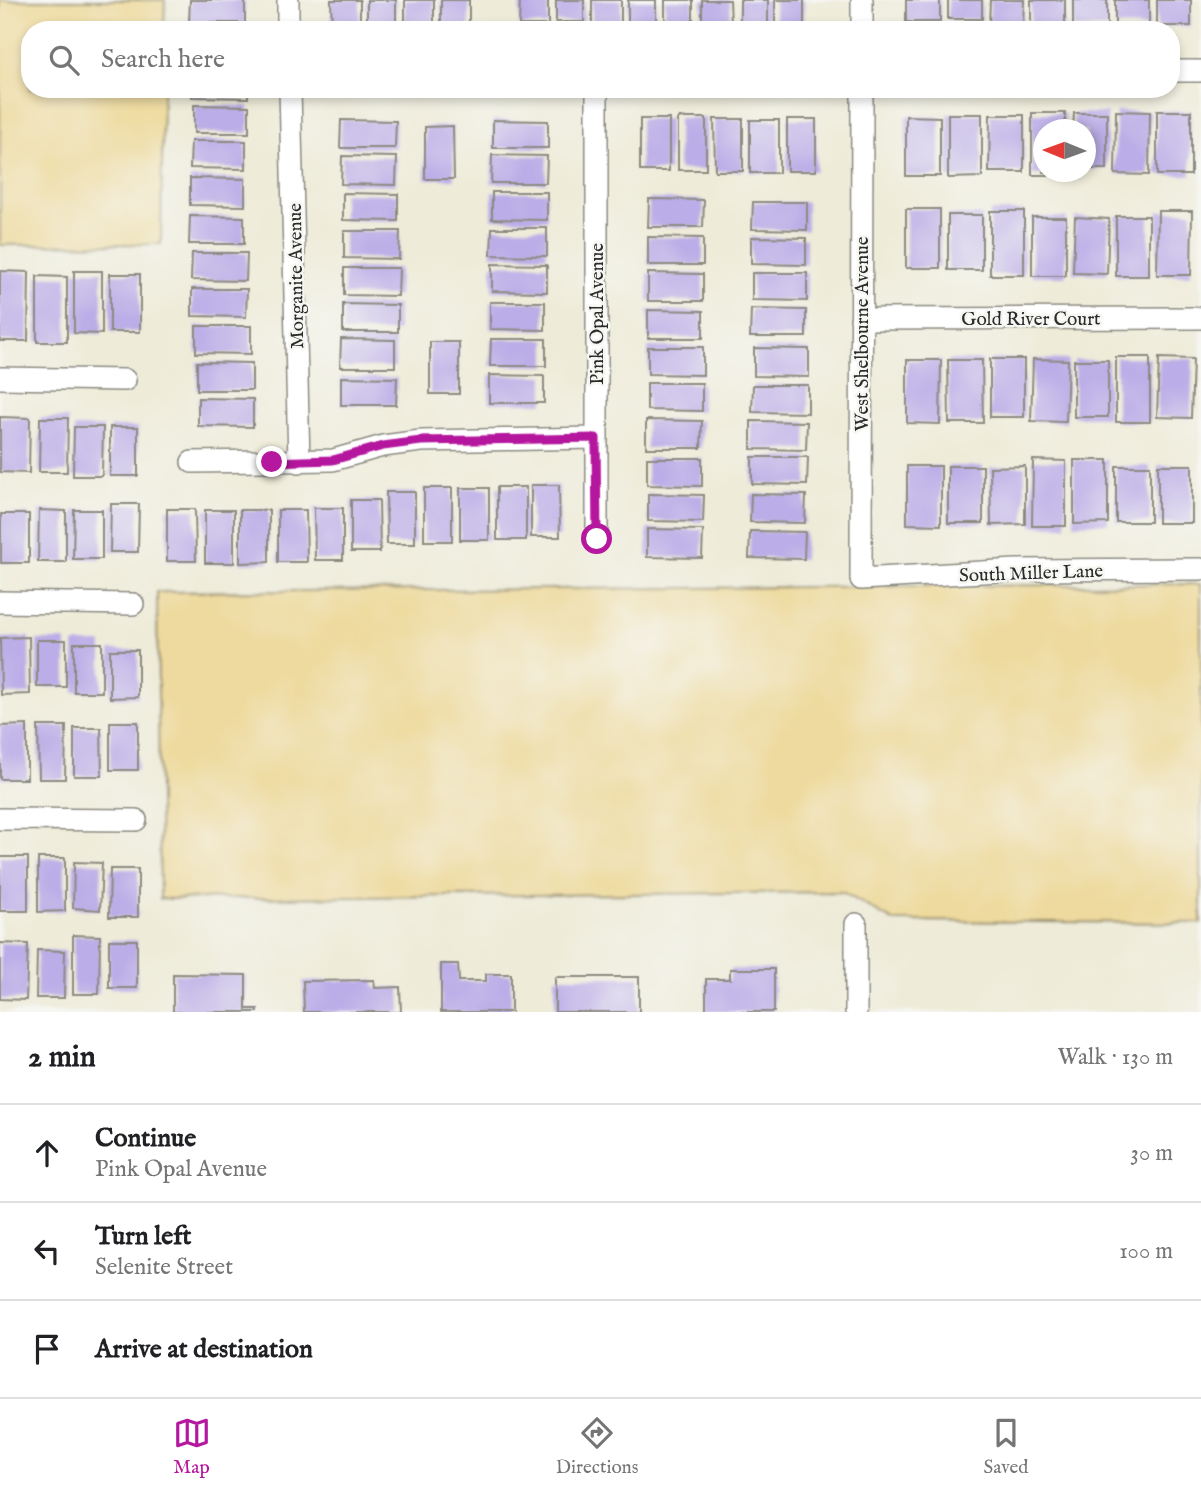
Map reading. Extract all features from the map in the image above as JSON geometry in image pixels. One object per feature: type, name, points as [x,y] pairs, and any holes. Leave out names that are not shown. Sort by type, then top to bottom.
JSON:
[{"type":"street","points":[[288,0],[288,21]]},
{"type":"street","points":[[862,0],[862,21]]},
{"type":"street","points":[[1180,71],[1201,71]]},
{"type":"street","name":"Morganite Avenue","points":[[290,98],[299,462]]},
{"type":"street","name":"Pink Opal Avenue","points":[[597,98],[597,539]]},
{"type":"street","name":"West Shelbourne Avenue","points":[[861,579],[862,98]]},
{"type":"street","name":"Gold River Court","points":[[861,319],[1201,317]]},
{"type":"street","points":[[0,378],[125,380]]},
{"type":"street","points":[[192,462],[333,460],[383,446],[421,441],[596,438]]},
{"type":"street","name":"South Miller Lane","points":[[861,579],[1016,570],[1201,569]]},
{"type":"street","points":[[0,602],[133,604]]},
{"type":"street","points":[[0,819],[136,820]]},
{"type":"street","points":[[856,924],[856,1012]]},
{"type":"sand","points":[[0,0],[165,0],[164,21],[21,21],[21,98],[163,98],[161,244],[0,245]]},
{"type":"sand","points":[[1201,584],[1201,923],[893,921],[842,892],[160,899],[157,592]]},
{"type":"building","points":[[190,0],[245,0],[245,21],[189,21]]},
{"type":"building","points":[[331,0],[360,0],[360,21],[332,21]]},
{"type":"building","points":[[367,0],[396,0],[396,21],[367,21]]},
{"type":"building","points":[[405,0],[434,0],[434,21],[405,21]]},
{"type":"building","points":[[441,0],[469,0],[469,21],[441,21]]},
{"type":"building","points":[[520,0],[548,0],[548,21],[519,21]]},
{"type":"building","points":[[556,0],[584,0],[584,21],[556,21]]},
{"type":"building","points":[[592,0],[621,0],[621,21],[592,21]]},
{"type":"building","points":[[628,0],[656,0],[656,21],[628,21]]},
{"type":"building","points":[[665,0],[693,0],[693,21],[665,21]]},
{"type":"building","points":[[702,0],[730,0],[731,21],[702,21]]},
{"type":"building","points":[[740,0],[768,0],[768,21],[740,21]]},
{"type":"building","points":[[775,0],[804,0],[804,21],[775,21]]},
{"type":"building","points":[[906,0],[940,0],[940,21],[906,21]]},
{"type":"building","points":[[948,0],[982,0],[982,19],[948,19]]},
{"type":"building","points":[[990,0],[1024,0],[1023,21],[989,21]]},
{"type":"building","points":[[1031,0],[1065,0],[1065,21],[1031,21]]},
{"type":"building","points":[[1073,0],[1107,0],[1107,21],[1073,21]]},
{"type":"building","points":[[1115,0],[1149,0],[1149,21],[1115,21]]},
{"type":"building","points":[[1157,0],[1191,0],[1191,26],[1180,26],[1180,21],[1157,21]]},
{"type":"building","points":[[194,105],[249,106],[249,133],[194,133]]},
{"type":"building","points":[[1116,111],[1150,112],[1149,175],[1115,174]]},
{"type":"building","points":[[1157,111],[1191,111],[1191,175],[1157,175]]},
{"type":"building","points":[[1032,113],[1065,113],[1065,119],[1033,119],[1032,175]]},
{"type":"building","points":[[1074,113],[1107,113],[1107,169],[1096,169],[1096,119],[1074,119]]},
{"type":"building","points":[[948,114],[982,114],[982,177],[948,178]]},
{"type":"building","points":[[990,115],[1024,115],[1024,172],[989,172]]},
{"type":"building","points":[[906,116],[940,117],[940,176],[906,176]]},
{"type":"building","points":[[678,118],[706,118],[706,170],[678,170]]},
{"type":"building","points":[[640,119],[669,119],[669,171],[640,171]]},
{"type":"building","points":[[714,119],[743,119],[743,171],[715,171]]},
{"type":"building","points":[[787,119],[816,119],[816,171],[787,171]]},
{"type":"building","points":[[341,120],[396,121],[395,148],[340,148]]},
{"type":"building","points":[[493,120],[548,121],[548,148],[493,148]]},
{"type":"building","points":[[750,120],[779,120],[779,173],[750,173]]},
{"type":"building","points":[[453,126],[454,179],[425,179],[425,127]]},
{"type":"building","points":[[191,141],[246,141],[246,169],[190,168]]},
{"type":"building","points":[[492,155],[547,156],[546,183],[491,183]]},
{"type":"building","points":[[342,156],[397,157],[396,185],[341,184]]},
{"type":"building","points":[[190,178],[245,179],[245,206],[190,205]]},
{"type":"building","points":[[492,192],[547,192],[547,220],[492,219]]},
{"type":"building","points":[[343,193],[398,194],[398,221],[343,220]]},
{"type":"building","points":[[649,199],[704,200],[703,227],[648,227]]},
{"type":"building","points":[[753,202],[807,202],[807,230],[752,229]]},
{"type":"building","points":[[906,209],[940,209],[940,268],[906,268]]},
{"type":"building","points":[[990,211],[1024,211],[1024,275],[990,275]]},
{"type":"building","points":[[1158,211],[1192,211],[1191,275],[1157,275]]},
{"type":"building","points":[[948,215],[982,215],[982,270],[948,270]]},
{"type":"building","points":[[190,216],[244,217],[244,244],[189,244]]},
{"type":"building","points":[[1116,216],[1149,216],[1149,276],[1116,276]]},
{"type":"building","points":[[1032,217],[1066,217],[1066,276],[1032,276]]},
{"type":"building","points":[[1075,217],[1109,219],[1107,274],[1073,273]]},
{"type":"building","points":[[492,228],[547,228],[547,256],[491,255]]},
{"type":"building","points":[[344,231],[400,231],[399,259],[344,258]]},
{"type":"building","points":[[648,237],[703,238],[703,265],[648,265]]},
{"type":"building","points":[[751,237],[806,238],[806,265],[751,264]]},
{"type":"building","points":[[192,253],[247,253],[246,281],[191,280]]},
{"type":"building","points":[[492,264],[547,265],[547,292],[492,291]]},
{"type":"building","points":[[344,268],[399,268],[398,296],[344,295]]},
{"type":"building","points":[[0,271],[29,272],[28,341],[0,341]]},
{"type":"building","points":[[74,271],[102,271],[102,334],[74,333]]},
{"type":"building","points":[[648,273],[703,274],[703,301],[648,301]]},
{"type":"building","points":[[752,273],[807,273],[807,301],[752,300]]},
{"type":"building","points":[[110,274],[140,274],[140,332],[110,332]]},
{"type":"building","points":[[37,276],[67,277],[67,342],[37,342]]},
{"type":"building","points":[[192,289],[247,289],[246,317],[192,316]]},
{"type":"building","points":[[490,302],[545,302],[545,330],[490,329]]},
{"type":"building","points":[[343,304],[398,305],[398,332],[343,332]]},
{"type":"building","points":[[751,309],[806,310],[806,337],[750,337]]},
{"type":"building","points":[[648,310],[703,311],[703,338],[648,338]]},
{"type":"building","points":[[196,326],[251,326],[251,354],[196,353]]},
{"type":"building","points":[[341,339],[395,340],[395,367],[340,367]]},
{"type":"building","points":[[491,339],[546,339],[546,366],[490,366]]},
{"type":"building","points":[[430,342],[459,342],[459,394],[430,394]]},
{"type":"building","points":[[648,347],[703,347],[703,375],[648,374]]},
{"type":"building","points":[[754,348],[809,349],[809,377],[754,376]]},
{"type":"building","points":[[1116,357],[1150,357],[1150,422],[1116,422]]},
{"type":"building","points":[[1159,358],[1193,359],[1191,418],[1157,417]]},
{"type":"building","points":[[990,359],[1024,359],[1024,417],[990,417]]},
{"type":"building","points":[[1033,359],[1068,360],[1066,422],[1031,421]]},
{"type":"building","points":[[907,360],[941,360],[940,424],[907,423]]},
{"type":"building","points":[[948,360],[982,360],[983,423],[949,423]]},
{"type":"building","points":[[1074,360],[1108,360],[1108,417],[1074,417]]},
{"type":"building","points":[[197,362],[252,363],[252,390],[197,390]]},
{"type":"building","points":[[489,375],[544,376],[544,403],[489,403]]},
{"type":"building","points":[[341,377],[397,378],[396,405],[341,405]]},
{"type":"building","points":[[647,383],[702,383],[702,411],[647,410]]},
{"type":"building","points":[[753,385],[808,385],[808,413],[752,412]]},
{"type":"building","points":[[198,398],[253,399],[253,427],[198,426]]},
{"type":"building","points":[[0,417],[30,418],[29,473],[0,472]]},
{"type":"building","points":[[40,418],[68,418],[67,472],[39,472]]},
{"type":"building","points":[[646,420],[702,421],[701,448],[646,448]]},
{"type":"building","points":[[751,421],[807,422],[806,450],[751,449]]},
{"type":"building","points":[[74,427],[103,427],[102,476],[73,476]]},
{"type":"building","points":[[110,427],[138,427],[138,476],[110,476]]},
{"type":"building","points":[[752,457],[808,457],[807,485],[752,484]]},
{"type":"building","points":[[647,458],[702,458],[702,486],[647,485]]},
{"type":"building","points":[[1033,460],[1066,461],[1066,526],[1032,526]]},
{"type":"building","points":[[1074,460],[1108,460],[1108,523],[1074,524]]},
{"type":"building","points":[[1158,465],[1192,465],[1192,523],[1158,523]]},
{"type":"building","points":[[907,466],[941,466],[941,525],[907,524]]},
{"type":"building","points":[[948,466],[983,466],[983,523],[948,523]]},
{"type":"building","points":[[1025,466],[1025,524],[991,525],[990,467]]},
{"type":"building","points":[[1116,466],[1150,466],[1150,522],[1116,522]]},
{"type":"building","points":[[531,485],[559,485],[560,537],[531,537]]},
{"type":"building","points":[[497,487],[526,487],[526,540],[497,540]]},
{"type":"building","points":[[424,488],[452,488],[452,541],[424,541]]},
{"type":"building","points":[[460,488],[489,488],[489,540],[460,540]]},
{"type":"building","points":[[386,492],[415,492],[415,544],[387,544]]},
{"type":"building","points":[[648,494],[704,495],[703,522],[648,521]]},
{"type":"building","points":[[751,494],[806,495],[805,523],[750,522]]},
{"type":"building","points":[[351,500],[379,500],[380,552],[351,552]]},
{"type":"building","points":[[111,504],[139,504],[138,552],[110,552]]},
{"type":"building","points":[[314,508],[343,508],[343,560],[315,560]]},
{"type":"building","points":[[167,509],[195,509],[196,561],[167,561]]},
{"type":"building","points":[[39,510],[66,511],[66,562],[38,562]]},
{"type":"building","points":[[74,510],[102,510],[102,559],[73,559]]},
{"type":"building","points":[[205,510],[234,510],[234,563],[205,563]]},
{"type":"building","points":[[240,510],[269,510],[269,562],[240,563]]},
{"type":"building","points":[[278,510],[306,510],[307,562],[278,562]]},
{"type":"building","points":[[1,514],[29,514],[29,563],[1,563]]},
{"type":"building","points":[[647,529],[703,530],[702,558],[647,557]]},
{"type":"building","points":[[750,531],[805,532],[804,559],[749,558]]},
{"type":"building","points":[[29,637],[30,694],[1,695],[0,638]]},
{"type":"building","points":[[37,640],[66,640],[66,687],[37,687]]},
{"type":"building","points":[[74,643],[102,643],[102,692],[74,692]]},
{"type":"building","points":[[110,650],[138,650],[138,697],[110,698]]},
{"type":"building","points":[[110,722],[138,722],[138,770],[110,770]]},
{"type":"building","points":[[27,725],[27,779],[0,779],[0,726]]},
{"type":"building","points":[[38,726],[66,726],[65,779],[39,779]]},
{"type":"building","points":[[74,728],[101,728],[102,776],[74,776]]},
{"type":"building","points":[[0,857],[28,857],[28,911],[0,911]]},
{"type":"building","points":[[38,858],[65,858],[65,911],[38,912]]},
{"type":"building","points":[[74,862],[102,863],[100,910],[73,908]]},
{"type":"building","points":[[110,869],[138,869],[138,917],[109,917]]},
{"type":"building","points":[[73,935],[100,936],[99,994],[73,994]]},
{"type":"building","points":[[109,940],[137,940],[137,988],[109,988]]},
{"type":"building","points":[[0,943],[28,944],[26,1000],[0,999]]},
{"type":"building","points":[[37,950],[65,951],[64,998],[36,998]]},
{"type":"building","points":[[441,964],[458,964],[459,981],[486,981],[486,974],[511,974],[511,1012],[441,1012]]},
{"type":"building","points":[[730,969],[774,969],[774,1012],[706,1012],[706,979],[730,979]]},
{"type":"building","points":[[173,974],[246,975],[246,1009],[258,1009],[258,1012],[173,1012]]},
{"type":"building","points":[[555,977],[639,977],[639,1012],[555,1012]]},
{"type":"building","points":[[374,980],[375,988],[400,987],[401,1012],[304,1012],[303,981]]},
{"type":"route","points":[[272,462],[333,460],[383,446],[421,441],[596,438],[597,539]]}]
